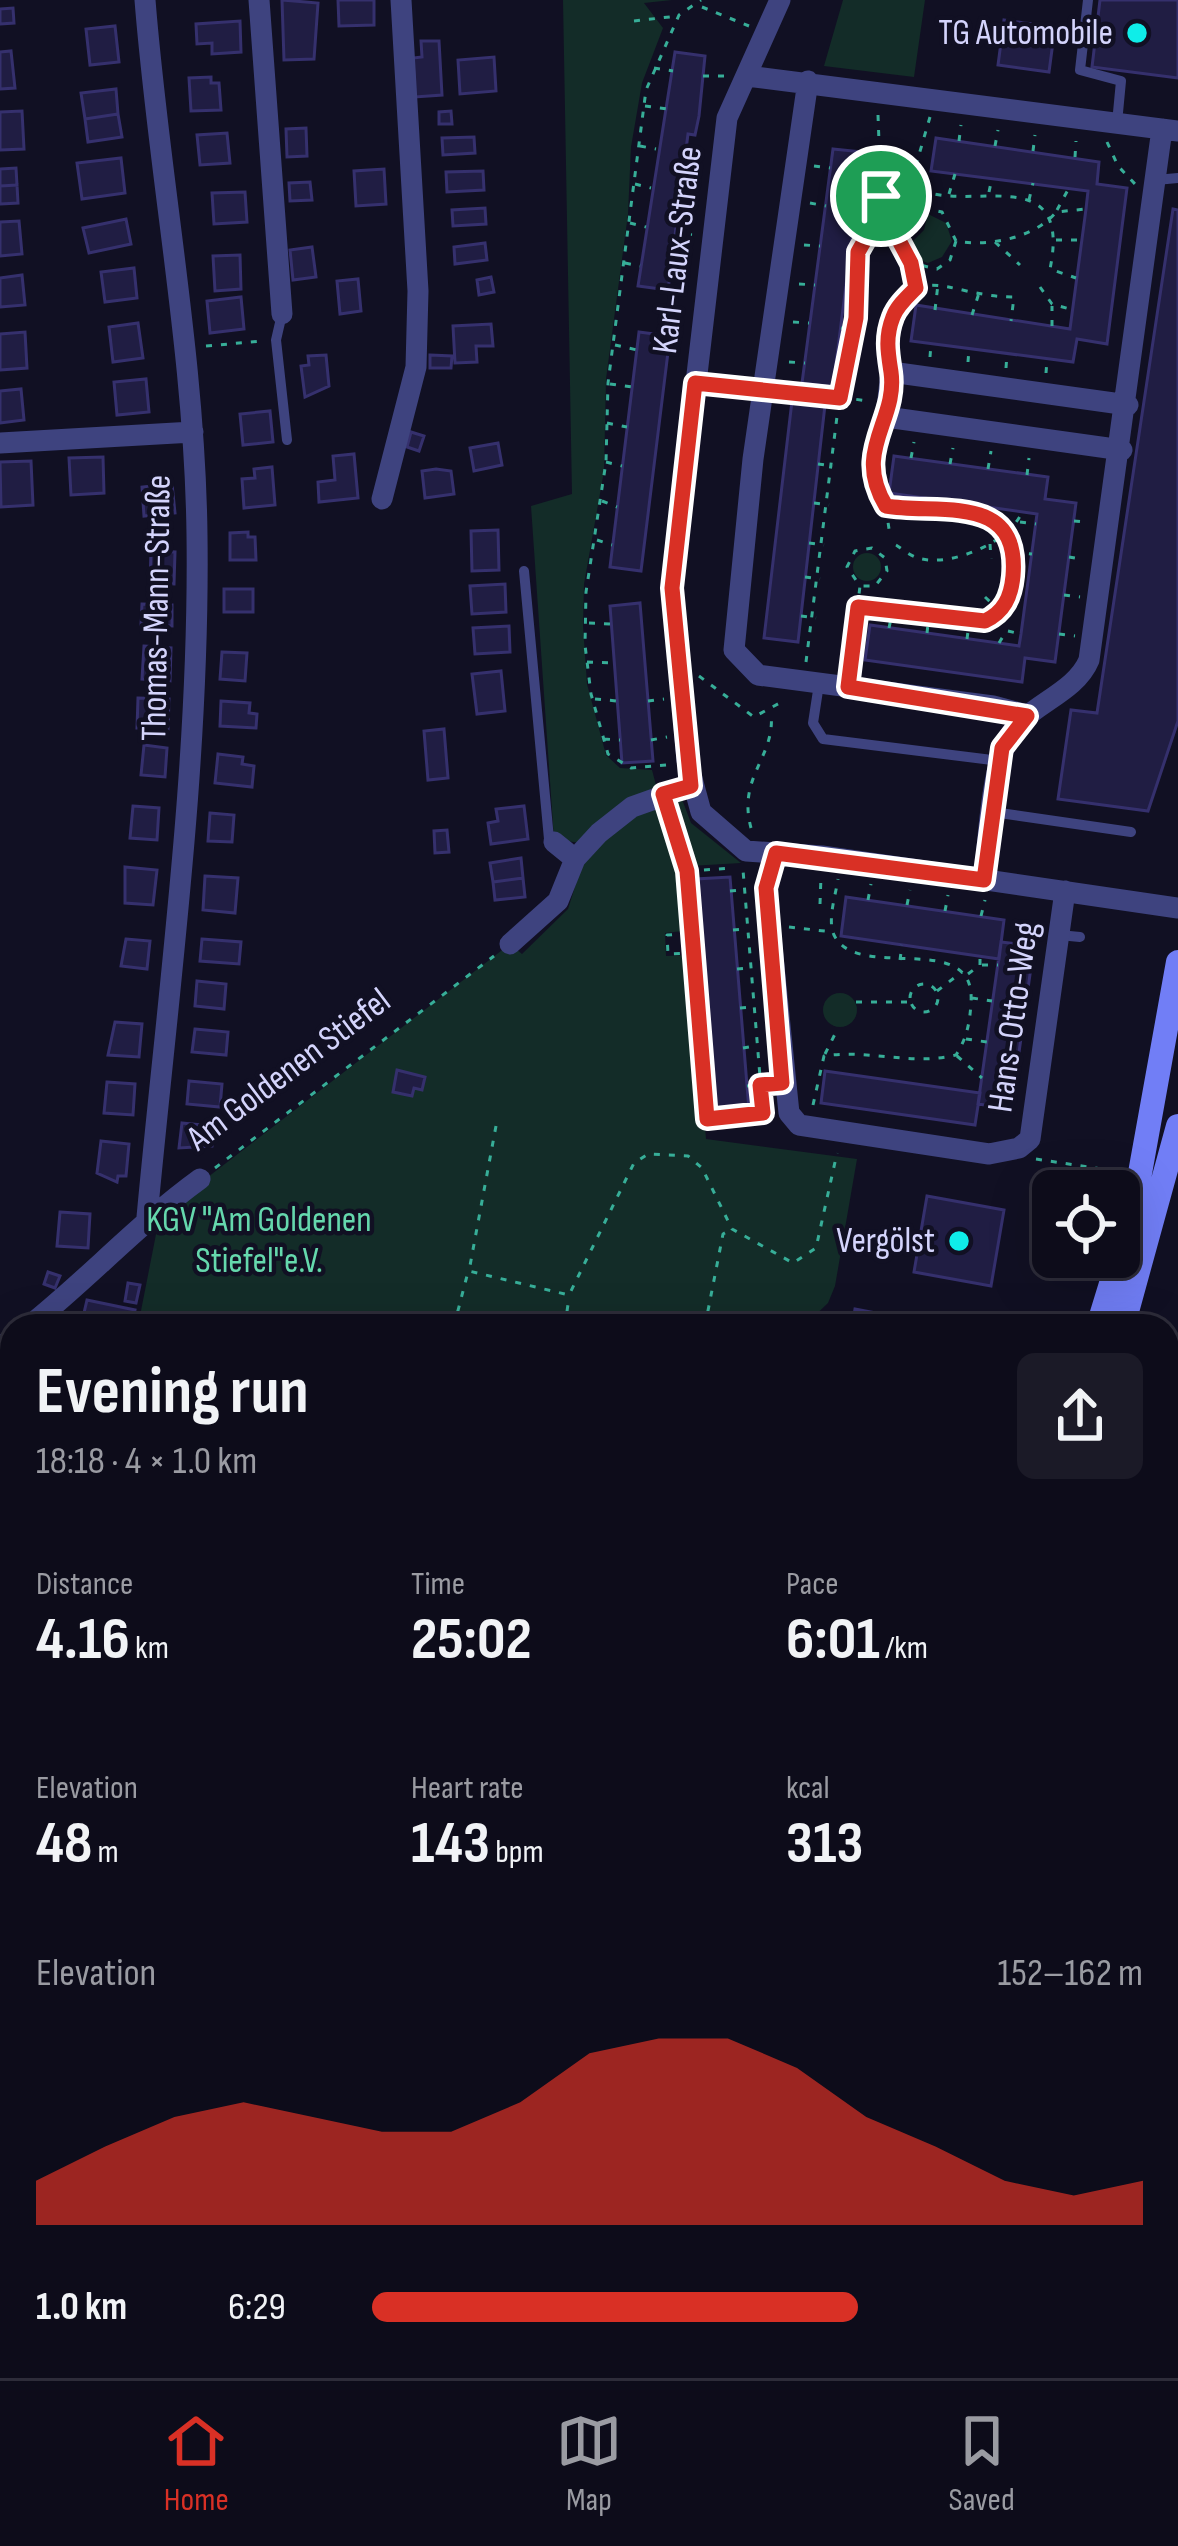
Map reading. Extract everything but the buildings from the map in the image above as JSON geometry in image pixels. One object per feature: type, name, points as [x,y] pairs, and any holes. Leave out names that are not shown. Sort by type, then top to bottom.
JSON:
[{"type":"main road","points":[[1139,1170],[1178,962]]},
{"type":"main road","points":[[1126,1314],[1178,1126]]},
{"type":"main road","points":[[1102,1314],[1113,1278]]},
{"type":"street","name":"Thomas-Mann-Straße","points":[[145,0],[193,432],[195,643],[147,1217]]},
{"type":"street","points":[[259,0],[282,314]]},
{"type":"street","points":[[382,499],[417,348],[418,291],[401,0]]},
{"type":"street","name":"Karl-Laux-Straße","points":[[780,0],[762,31],[727,118],[672,588],[686,760],[701,812],[723,836],[746,851],[832,858],[985,888],[1065,891],[1178,908]]},
{"type":"street","points":[[747,76],[1170,130],[1089,660],[1081,676],[1027,716],[1002,748],[985,888]]},
{"type":"street","points":[[808,81],[763,389],[734,613],[734,650],[758,675],[1027,716]]},
{"type":"street","points":[[1122,450],[890,413],[891,372],[1128,405]]},
{"type":"street","points":[[0,443],[193,432]]},
{"type":"street","points":[[510,944],[558,901],[574,859],[632,807],[691,786]]},
{"type":"street","points":[[554,842],[574,859]]},
{"type":"street","name":"Hans-Otto-Weg","points":[[768,852],[771,1084],[789,1113],[799,1125],[989,1154],[1019,1148],[1030,1139],[1069,936],[1065,891]]},
{"type":"street","name":"Am Goldenen Stiefel","points":[[44,1314],[99,1270],[147,1217],[200,1179]]},
{"type":"lane","points":[[1088,0],[1080,70],[1120,81],[1108,122]]},
{"type":"lane","points":[[282,314],[276,340],[287,440]]},
{"type":"lane","points":[[524,571],[549,838],[554,842]]},
{"type":"lane","points":[[820,683],[813,722],[824,739],[1000,761]]},
{"type":"lane","points":[[993,812],[1131,832]]},
{"type":"path","points":[[634,21],[679,15],[700,3],[762,31]]},
{"type":"path","points":[[679,15],[652,68],[644,105],[608,383],[606,462],[586,623],[592,699],[603,739],[616,763],[653,768],[686,760]]},
{"type":"path","points":[[652,68],[673,71]]},
{"type":"path","points":[[880,91],[876,177],[881,196],[893,204],[887,218]]},
{"type":"path","points":[[916,288],[907,243],[921,188],[916,165],[938,99]]},
{"type":"path","points":[[644,105],[668,109]]},
{"type":"path","points":[[1108,122],[1118,166],[1162,187]]},
{"type":"path","points":[[995,146],[998,130]]},
{"type":"path","points":[[1033,151],[1035,135]]},
{"type":"path","points":[[1075,157],[1076,142]]},
{"type":"path","points":[[639,146],[656,149]]},
{"type":"path","points":[[861,173],[876,177]]},
{"type":"path","points":[[948,196],[955,174]]},
{"type":"path","points":[[988,193],[992,178]]},
{"type":"path","points":[[1029,202],[1033,183]]},
{"type":"path","points":[[634,184],[651,188]]},
{"type":"path","points":[[921,188],[948,196],[1010,193],[1029,202],[1048,222],[1054,240],[1050,269],[1076,278]]},
{"type":"path","points":[[956,241],[994,241],[1048,222],[1069,188]]},
{"type":"path","points":[[878,217],[872,209],[881,196]]},
{"type":"path","points":[[887,218],[911,263],[937,269],[950,260],[956,241],[942,212],[929,209],[915,216]]},
{"type":"path","points":[[1056,212],[1086,209]]},
{"type":"path","points":[[856,212],[887,218]]},
{"type":"path","points":[[807,657],[816,618],[843,369],[854,331],[858,252],[878,217]]},
{"type":"path","points":[[629,223],[646,227]]},
{"type":"path","points":[[1054,240],[1082,240]]},
{"type":"path","points":[[994,241],[1020,265]]},
{"type":"path","points":[[851,250],[858,252]]},
{"type":"path","points":[[624,263],[640,266]]},
{"type":"path","points":[[935,310],[938,282]]},
{"type":"path","points":[[891,372],[884,356],[893,316],[916,288],[938,282],[1013,297],[1011,321]]},
{"type":"path","points":[[1040,287],[1052,304],[1052,326]]},
{"type":"path","points":[[847,289],[855,290]]},
{"type":"path","points":[[972,315],[979,292]]},
{"type":"path","points":[[1052,304],[1073,310]]},
{"type":"path","points":[[842,328],[854,331]]},
{"type":"path","points":[[182,348],[276,340]]},
{"type":"path","points":[[614,345],[637,350]]},
{"type":"path","points":[[836,368],[843,369]]},
{"type":"path","points":[[608,383],[632,387]]},
{"type":"path","points":[[695,383],[840,398],[890,413]]},
{"type":"path","points":[[889,529],[874,472],[877,427],[890,413]]},
{"type":"path","points":[[874,472],[890,413]]},
{"type":"path","points":[[824,421],[836,423]]},
{"type":"path","points":[[607,423],[627,428]]},
{"type":"path","points":[[606,462],[622,466]]},
{"type":"path","points":[[818,464],[833,466]]},
{"type":"path","points":[[905,509],[906,496]]},
{"type":"path","points":[[602,501],[617,506]]},
{"type":"path","points":[[946,501],[946,508]]},
{"type":"path","points":[[814,502],[829,505]]},
{"type":"path","points":[[858,607],[893,607],[969,622],[999,613],[1010,590],[1012,551],[1006,535],[982,514],[886,506]]},
{"type":"path","points":[[982,514],[984,506]]},
{"type":"path","points":[[896,545],[915,558],[930,560],[1006,535],[1022,512]]},
{"type":"path","points":[[1074,520],[1088,522]]},
{"type":"path","points":[[1018,522],[1036,524]]},
{"type":"path","points":[[595,539],[612,545]]},
{"type":"path","points":[[990,542],[991,559]]},
{"type":"path","points":[[809,543],[824,545]]},
{"type":"path","points":[[872,548],[885,558],[887,571],[875,586],[860,586],[848,574],[848,560],[855,551],[872,548]]},
{"type":"path","points":[[1012,551],[1032,554]]},
{"type":"path","points":[[1069,557],[1085,560]]},
{"type":"path","points":[[805,578],[820,580]]},
{"type":"path","points":[[848,687],[860,586]]},
{"type":"path","points":[[1010,590],[1026,594]]},
{"type":"path","points":[[1064,595],[1082,597]]},
{"type":"path","points":[[985,597],[1006,631],[1000,644]]},
{"type":"path","points":[[889,628],[893,607]]},
{"type":"path","points":[[927,633],[929,614]]},
{"type":"path","points":[[801,616],[816,618]]},
{"type":"path","points":[[967,639],[969,622]]},
{"type":"path","points":[[586,623],[611,624]]},
{"type":"path","points":[[1006,631],[1021,634]]},
{"type":"path","points":[[1058,634],[1072,636]]},
{"type":"path","points":[[587,662],[614,663]]},
{"type":"path","points":[[697,675],[754,716],[788,698]]},
{"type":"path","points":[[592,699],[617,701]]},
{"type":"path","points":[[768,852],[746,807],[749,780],[773,731],[771,709]]},
{"type":"path","points":[[603,739],[620,740]]},
{"type":"path","points":[[653,768],[687,871],[707,1119],[763,1113],[771,1084],[757,1046],[742,867],[687,871]]},
{"type":"path","points":[[820,904],[832,858]]},
{"type":"path","points":[[832,858],[834,932],[844,946],[900,960],[939,962],[965,973]]},
{"type":"path","points":[[981,916],[985,888]]},
{"type":"path","points":[[730,891],[744,890]]},
{"type":"path","points":[[689,897],[697,898]]},
{"type":"path","points":[[945,911],[947,899]]},
{"type":"path","points":[[800,928],[834,932]]},
{"type":"path","points":[[733,930],[747,929]]},
{"type":"path","points":[[692,934],[701,933]]},
{"type":"path","points":[[862,951],[864,940]]},
{"type":"path","name":"Am Goldenen Stiefel","points":[[200,1179],[510,944]]},
{"type":"path","points":[[900,960],[902,945]]},
{"type":"path","points":[[939,962],[941,951]]},
{"type":"path","points":[[684,953],[694,952]]},
{"type":"path","points":[[980,956],[980,964]]},
{"type":"path","points":[[937,991],[980,964],[998,965]]},
{"type":"path","points":[[736,969],[751,968]]},
{"type":"path","points":[[696,974],[704,972]]},
{"type":"path","points":[[824,1056],[847,1052],[932,1061],[956,1055],[966,1039],[972,998],[965,973]]},
{"type":"path","points":[[910,1002],[916,986],[926,983],[937,991]]},
{"type":"path","points":[[856,1002],[910,1002],[928,1012],[937,1005],[937,991]]},
{"type":"path","points":[[972,998],[992,1001]]},
{"type":"path","points":[[699,1012],[708,1012]]},
{"type":"path","points":[[812,1116],[818,1064],[838,1028]]},
{"type":"path","points":[[966,1039],[987,1042]]},
{"type":"path","points":[[743,1048],[757,1046]]},
{"type":"path","points":[[702,1053],[711,1051]]},
{"type":"path","points":[[956,1055],[982,1078]]},
{"type":"path","points":[[747,1086],[771,1084]]},
{"type":"path","points":[[706,1090],[714,1089]]},
{"type":"path","points":[[457,1314],[496,1126]]},
{"type":"path","points":[[567,1314],[569,1295],[634,1163],[648,1154],[688,1156],[702,1168],[732,1229],[793,1263],[816,1248],[844,1132]]},
{"type":"path","points":[[1019,1148],[1041,1163],[1109,1170]]},
{"type":"path","points":[[707,1314],[723,1234],[732,1229]]},
{"type":"path","points":[[469,1271],[569,1295]]},
{"type":"green space","points":[[563,0],[672,0],[644,3],[663,28],[642,83],[631,147],[628,214],[606,379],[604,471],[584,584],[583,626],[587,684],[606,755],[620,768],[652,770],[657,789],[580,843],[554,839],[531,506],[572,494]]},
{"type":"green space","points":[[843,0],[925,0],[914,77],[824,66]]},
{"type":"green space","points":[[928,214],[946,223],[952,241],[942,257],[928,263],[917,259],[910,244],[924,230]]},
{"type":"green space","points":[[867,553],[877,557],[881,567],[877,577],[867,581],[857,577],[853,567],[857,557]]},
{"type":"green space","points":[[680,794],[691,823],[741,863],[690,866],[666,797]]},
{"type":"green space","name":"KGV \"Am Goldenen Stiefel\"e.V.","points":[[662,798],[685,871],[692,950],[686,951],[683,931],[665,933],[666,956],[692,955],[706,1139],[857,1159],[828,1303],[817,1314],[140,1314],[160,1214],[510,944],[522,954],[568,909],[584,858],[602,838]]},
{"type":"green space","points":[[840,993],[852,998],[857,1010],[852,1022],[840,1027],[828,1022],[823,1010],[828,998]]},
{"type":"place","name":"TG Automobile","points":[[1137,33]]},
{"type":"place","name":"Vergölst","points":[[959,1241]]},
{"type":"route","points":[[881,196],[893,204],[887,218],[911,263],[916,288],[893,316],[884,356],[891,372],[886,417],[877,427],[874,486],[886,506],[982,514],[1006,535],[1013,574],[1007,602],[998,615],[985,621],[893,607],[858,607],[848,687],[993,706],[1027,716],[1002,748],[984,880],[776,853],[766,888],[782,1083],[760,1085],[763,1113],[707,1119],[687,871],[663,794],[691,786],[672,588],[695,383],[840,398],[856,318],[858,252],[878,217],[872,209],[881,196]]}]
